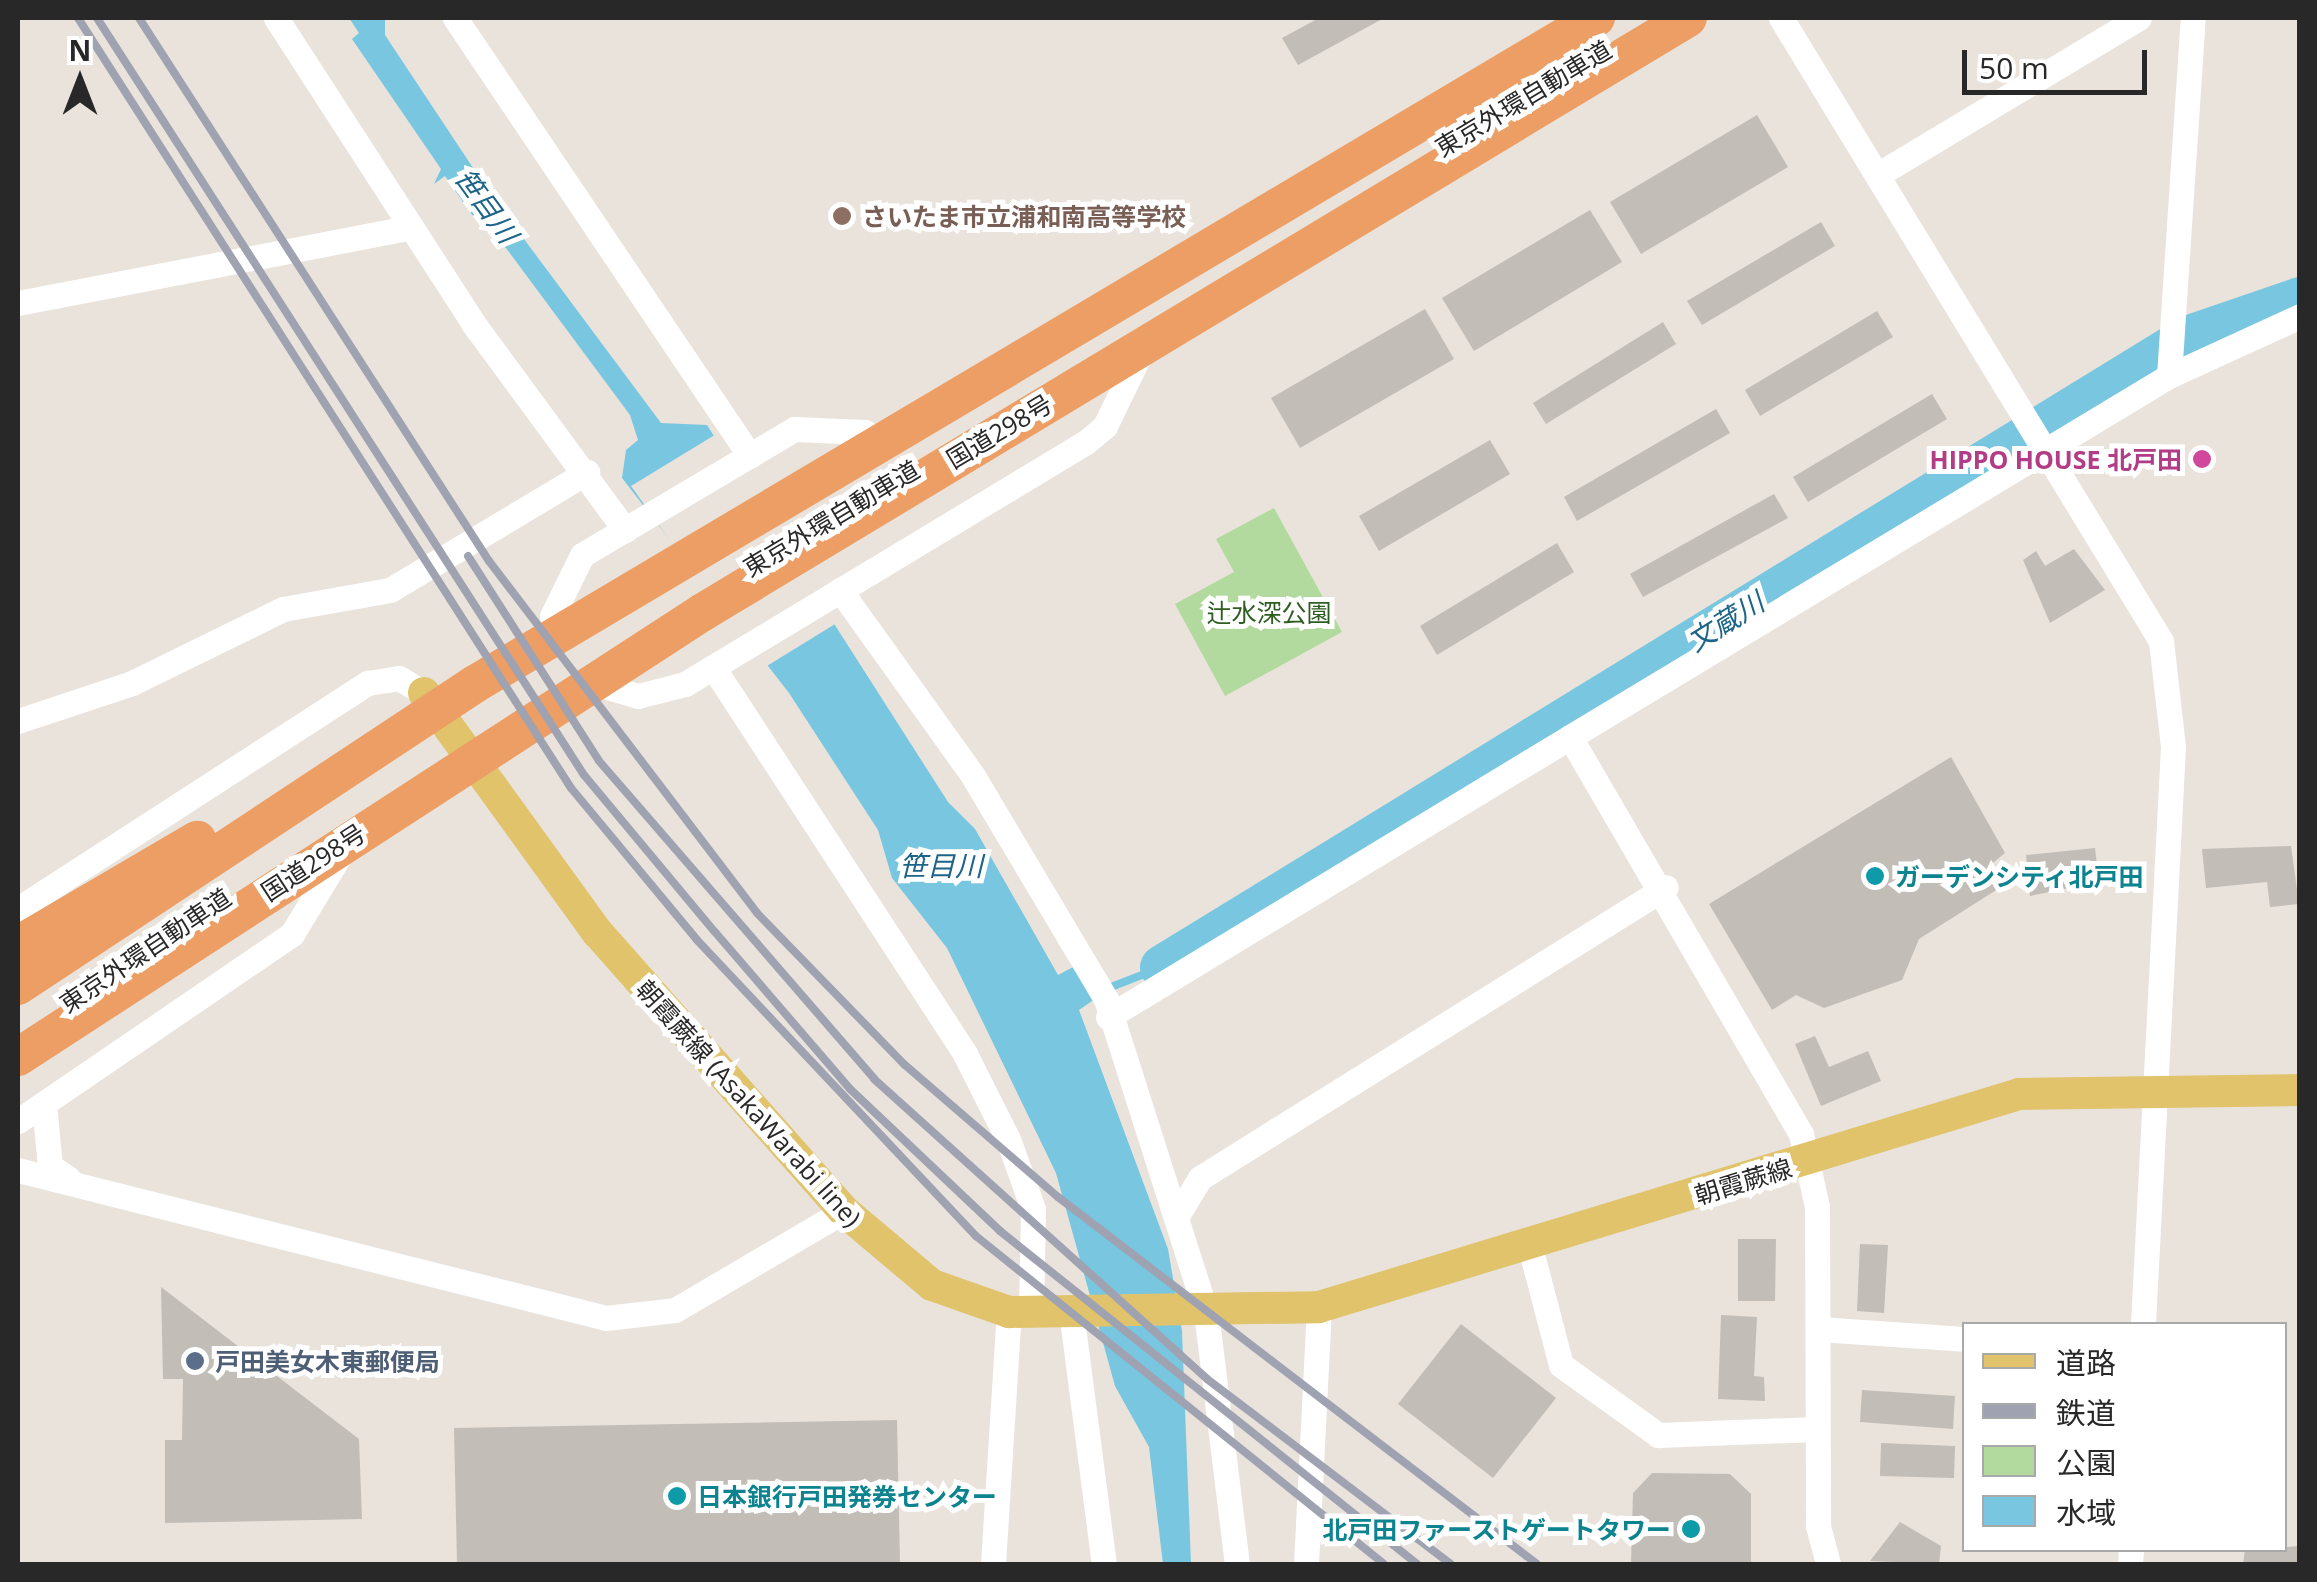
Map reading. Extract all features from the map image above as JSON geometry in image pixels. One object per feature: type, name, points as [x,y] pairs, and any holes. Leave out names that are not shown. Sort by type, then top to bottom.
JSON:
[{"type":"highway","points":[[18,965],[424,693],[1558,18]]},
{"type":"highway","name":"東京外環自動車道","points":[[18,986],[475,684],[1596,18]]},
{"type":"highway","name":"東京外環自動車道","points":[[18,1035],[288,855],[1654,18]]},
{"type":"highway","name":"国道298号","points":[[18,1061],[472,757],[703,612],[1688,18]]},
{"type":"highway","points":[[18,944],[475,684]]},
{"type":"highway","points":[[18,1061],[288,855]]},
{"type":"main road","name":"朝霞蕨線 (AsakaWarabi line)","points":[[424,693],[598,933],[844,1211],[932,1285],[1020,1312],[1199,1312]]},
{"type":"main road","name":"朝霞蕨線","points":[[1199,1312],[1319,1307],[2019,1094],[2155,1086],[2300,1090]]},
{"type":"street","points":[[276,18],[409,228],[587,472],[635,524]]},
{"type":"street","points":[[455,18],[746,458]]},
{"type":"street","points":[[1781,18],[2161,642],[2172,700],[2144,1322]]},
{"type":"street","points":[[1878,174],[2139,18]]},
{"type":"street","points":[[2169,376],[2193,18]]},
{"type":"street","points":[[18,301],[409,228]]},
{"type":"street","points":[[1108,1018],[1570,737],[2038,436],[2300,316]]},
{"type":"street","points":[[591,682],[614,693],[664,693],[1085,443],[1105,426],[1149,342]]},
{"type":"street","points":[[552,616],[582,555],[746,458],[819,424],[865,432]]},
{"type":"street","points":[[18,721],[132,682],[282,609],[390,590],[587,472]]},
{"type":"street","points":[[836,593],[973,776],[1106,1000],[1108,1018],[1178,1214],[1199,1312],[1236,1564]]},
{"type":"street","points":[[722,662],[965,1054],[1008,1138],[1033,1209],[993,1564]]},
{"type":"street","points":[[18,910],[368,683],[399,678],[424,693]]},
{"type":"street","points":[[1570,737],[1666,887],[1790,1103],[1809,1161],[1820,1328],[1818,1429],[1824,1558]]},
{"type":"street","points":[[18,1121],[292,934],[352,836]]},
{"type":"street","points":[[1178,1214],[1200,1178],[1666,887]]},
{"type":"street","points":[[44,1104],[50,1166],[69,1178]]},
{"type":"street","points":[[18,1170],[69,1178],[606,1318],[675,1310],[844,1211]]},
{"type":"street","points":[[1529,1243],[1562,1366],[1658,1435],[1818,1429]]},
{"type":"street","points":[[1306,1564],[1319,1307]]},
{"type":"street","points":[[1081,1311],[1104,1564]]},
{"type":"street","points":[[1820,1328],[1962,1339]]},
{"type":"green space","name":"辻水深公園","points":[[1274,508],[1342,632],[1225,696],[1175,604],[1234,572],[1216,539]]},
{"type":"water","name":"笹目川","points":[[349,18],[385,18],[385,35],[489,192],[661,423],[707,425],[948,802],[975,829],[1058,975],[1077,965],[1095,999],[1079,1010],[1168,1249],[1182,1331],[1191,1564],[1163,1564],[1149,1447],[1115,1386],[1056,1173],[947,948],[892,878],[878,830],[789,693],[622,478],[626,450],[638,440],[630,415],[480,213],[473,216],[445,176],[434,184],[441,169],[352,39],[359,33]]},
{"type":"pier","points":[[718,433],[840,621],[762,669],[631,486]]},
{"type":"building","points":[[1319,18],[1384,18],[1298,65],[1282,38]]},
{"type":"building","points":[[1757,115],[1788,167],[1641,254],[1610,202]]},
{"type":"building","points":[[1590,210],[1622,262],[1474,351],[1442,298]]},
{"type":"building","points":[[1821,222],[1835,246],[1702,325],[1687,301]]},
{"type":"building","points":[[1425,309],[1454,359],[1300,448],[1271,398]]},
{"type":"building","points":[[1877,311],[1893,337],[1760,416],[1745,390]]},
{"type":"building","points":[[1663,322],[1676,344],[1546,424],[1533,403]]},
{"type":"building","points":[[1932,394],[1947,419],[1808,502],[1793,477]]},
{"type":"building","points":[[1716,409],[1730,433],[1577,521],[1564,497]]},
{"type":"building","points":[[1490,440],[1510,474],[1379,551],[1359,516]]},
{"type":"building","points":[[1774,494],[1788,518],[1643,597],[1630,574]]},
{"type":"building","points":[[1557,543],[1574,572],[1437,655],[1420,626]]},
{"type":"building","points":[[2074,549],[2105,590],[2050,623],[2023,560],[2036,551],[2045,566]]},
{"type":"building","name":"ガーデンシティ北戸田","points":[[1951,757],[2005,853],[1989,866],[2001,887],[1919,939],[1902,980],[1824,1008],[1796,995],[1772,1010],[1709,904]]},
{"type":"building","points":[[2291,846],[2299,904],[2270,907],[2267,882],[2206,888],[2202,849]]},
{"type":"building","points":[[2095,848],[2099,882],[2030,896],[2026,855]]},
{"type":"building","points":[[1815,1036],[1829,1067],[1868,1051],[1881,1081],[1821,1106],[1795,1044]]},
{"type":"building","points":[[1738,1239],[1776,1239],[1775,1301],[1738,1301]]},
{"type":"building","points":[[1860,1244],[1888,1245],[1884,1313],[1857,1311]]},
{"type":"building","points":[[161,1287],[359,1439],[362,1519],[165,1523],[165,1440],[182,1440],[183,1379],[163,1379]]},
{"type":"building","points":[[1721,1315],[1757,1317],[1754,1376],[1764,1377],[1765,1401],[1718,1399]]},
{"type":"building","points":[[1461,1324],[1556,1398],[1493,1478],[1398,1404]]},
{"type":"building","points":[[1862,1390],[1955,1396],[1953,1429],[1860,1422]]},
{"type":"building","name":"日本銀行戸田発券センター","points":[[897,1420],[900,1564],[457,1564],[454,1428]]},
{"type":"building","points":[[1881,1443],[1955,1446],[1954,1478],[1880,1476]]},
{"type":"building","name":"北戸田ファーストゲートタワー","points":[[1652,1473],[1730,1474],[1751,1494],[1751,1564],[1631,1564],[1633,1493]]},
{"type":"building","points":[[1900,1522],[1941,1546],[1939,1564],[1870,1561]]},
{"type":"building","points":[[2300,1546],[2300,1564],[2243,1564],[2245,1552],[2287,1552],[2287,1547]]},
{"type":"waterway","name":"文蔵川","points":[[1162,967],[2189,337],[2300,299]]},
{"type":"waterway","points":[[1106,989],[1162,967]]},
{"type":"railway","points":[[78,18],[571,788],[697,940],[976,1236],[1384,1564]]},
{"type":"railway","points":[[97,18],[584,775],[715,932],[850,1089],[1000,1231],[1417,1564]]},
{"type":"railway","points":[[139,18],[489,561],[757,913],[905,1065],[1058,1197],[1537,1564]]},
{"type":"railway","points":[[468,556],[599,761],[874,1079],[1207,1379],[1451,1564]]},
{"type":"place","name":"さいたま市立浦和南高等学校","points":[[842,216]]},
{"type":"place","name":"HIPPO HOUSE 北戸田","points":[[2202,459]]},
{"type":"place","name":"ガーデンシティ北戸田","points":[[1875,876]]},
{"type":"place","name":"戸田美女木東郵便局","points":[[195,1361]]},
{"type":"place","name":"日本銀行戸田発券センター","points":[[677,1496]]},
{"type":"place","name":"北戸田ファーストゲートタワー","points":[[1691,1529]]}]
